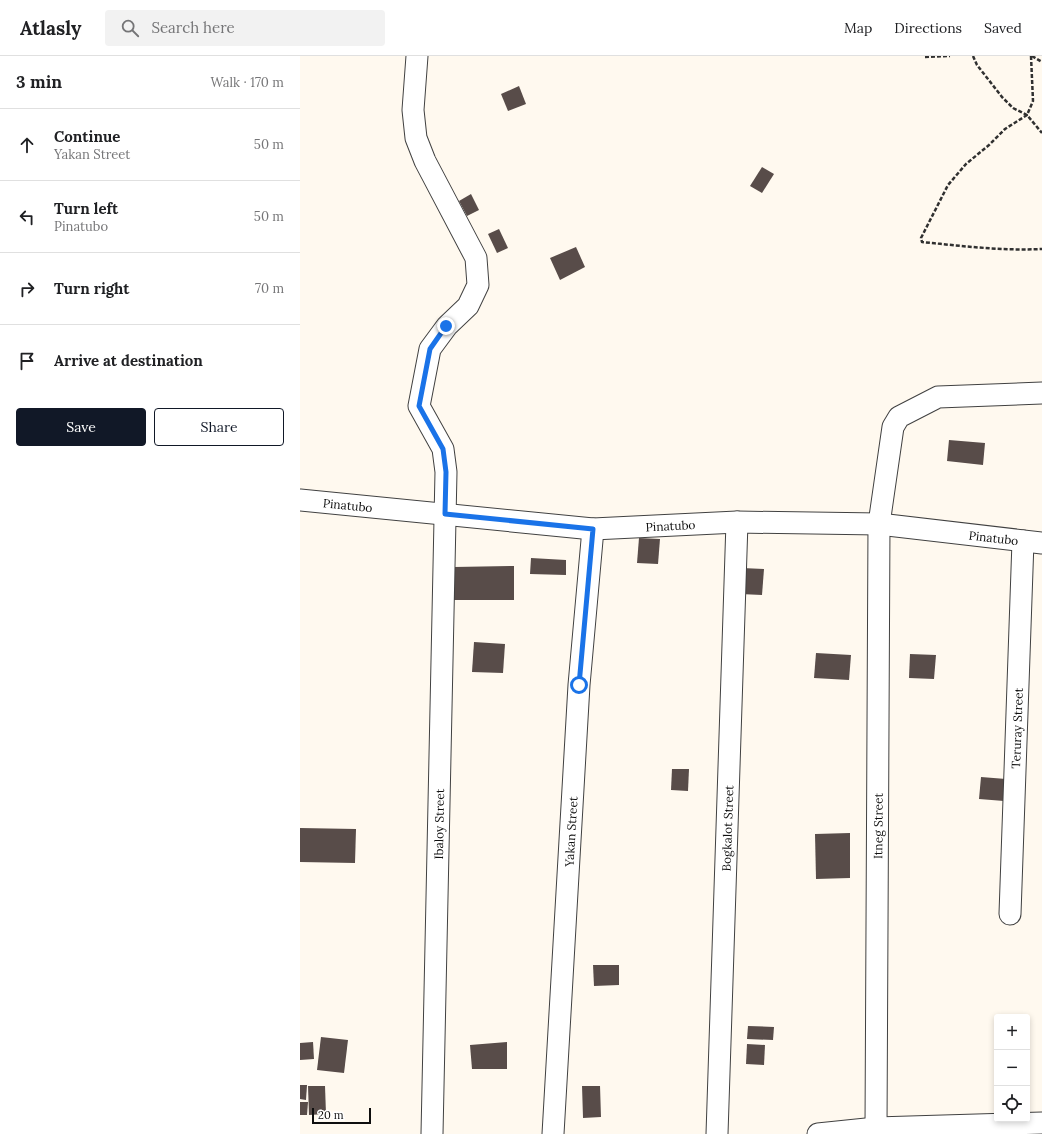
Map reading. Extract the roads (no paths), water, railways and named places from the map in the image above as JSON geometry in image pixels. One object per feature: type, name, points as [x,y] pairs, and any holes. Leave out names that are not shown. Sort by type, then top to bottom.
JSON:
[{"type":"street","name":"Ibaloy Street","points":[[417,56],[413,110],[416,138],[425,161],[476,258],[478,285],[468,306],[446,326],[430,349],[419,406],[443,449],[446,472],[432,1134]]},
{"type":"street","name":"Itneg Street","points":[[876,1128],[879,524],[893,427],[900,417],[938,397],[1042,393]]},
{"type":"street","name":"Pinatubo","points":[[300,500],[593,529],[737,522],[879,524],[1033,542]]},
{"type":"street","name":"Bogkalot Street","points":[[717,1134],[737,522]]},
{"type":"street","name":"Yakan Street","points":[[553,1134],[579,685],[593,529]]},
{"type":"street","name":"Teruray Street","points":[[1010,914],[1033,542]]},
{"type":"street","points":[[818,1134],[876,1128],[1042,1123]]}]
